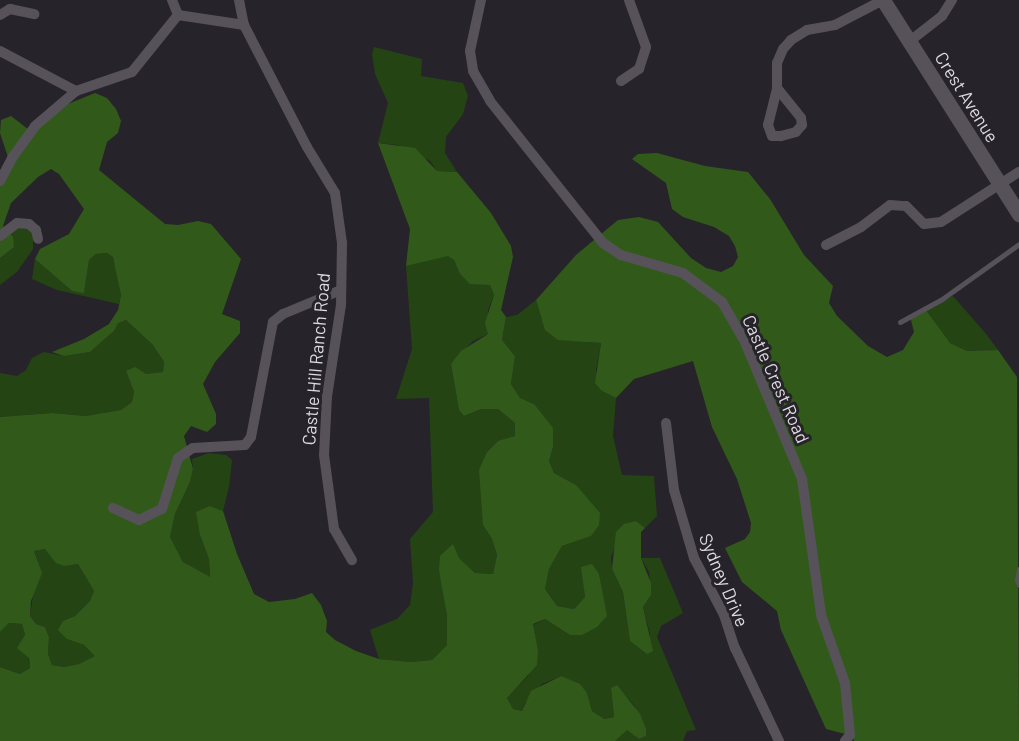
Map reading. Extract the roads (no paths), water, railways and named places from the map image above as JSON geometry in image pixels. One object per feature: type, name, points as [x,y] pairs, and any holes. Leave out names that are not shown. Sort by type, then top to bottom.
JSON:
[{"type":"street","points":[[172,0],[178,15]]},
{"type":"street","name":"Castle Hill Ranch Road","points":[[239,0],[244,26],[307,147],[335,193],[342,243],[341,290],[327,396],[324,455],[334,529],[352,560]]},
{"type":"street","name":"Castle Crest Road","points":[[481,0],[470,51],[473,72],[490,101],[603,243],[621,255],[683,273],[722,302],[745,342],[802,479],[821,615],[846,683],[850,735],[845,741]]},
{"type":"street","points":[[621,81],[639,69],[646,47],[629,0]]},
{"type":"street","points":[[777,88],[777,63],[791,40],[807,30],[835,25],[883,0]]},
{"type":"street","name":"Crest Avenue","points":[[883,0],[998,185],[1019,214]]},
{"type":"street","points":[[910,41],[942,16],[952,0]]},
{"type":"street","points":[[0,15],[10,9],[34,14]]},
{"type":"street","points":[[178,15],[244,26]]},
{"type":"street","points":[[0,181],[12,158],[35,126],[76,91],[132,72],[178,15]]},
{"type":"street","points":[[0,51],[76,91]]},
{"type":"street","points":[[826,245],[861,227],[890,206],[906,206],[924,224],[941,222],[1019,172]]},
{"type":"street","points":[[0,236],[17,223],[29,224],[36,230],[38,239]]},
{"type":"street","points":[[113,508],[139,520],[162,509],[178,458],[193,448],[245,445],[250,437],[273,322],[283,314],[341,290]]},
{"type":"street","name":"Sydney Drive","points":[[666,423],[674,490],[694,558],[724,615],[735,648],[779,741]]},
{"type":"lane","points":[[900,322],[942,299],[1019,244]]},
{"type":"lane","points":[[1019,569],[1017,580],[1019,585]]}]
